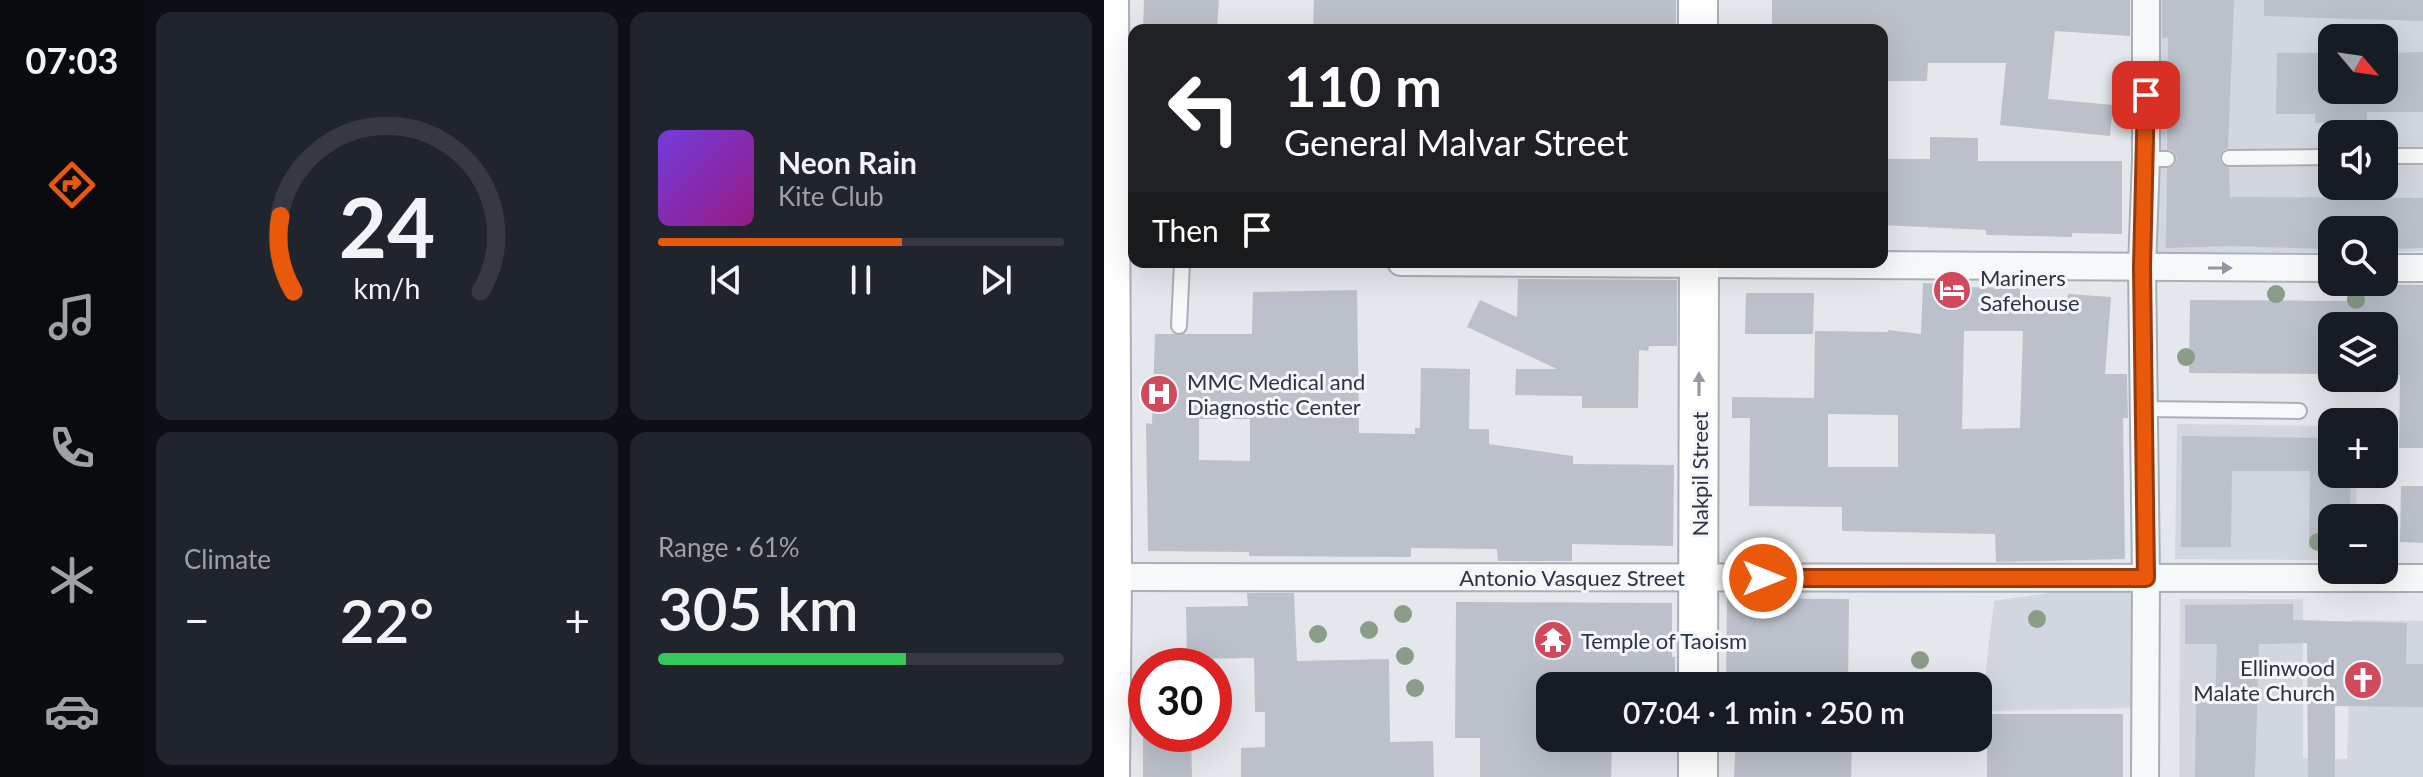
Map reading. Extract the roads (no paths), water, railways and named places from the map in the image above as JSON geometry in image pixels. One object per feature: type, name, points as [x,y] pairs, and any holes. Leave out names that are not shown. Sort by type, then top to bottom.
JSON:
[{"type":"street","points":[[1109,0],[1116,260],[1108,577],[1110,777]]},
{"type":"street","points":[[1698,0],[1698,24]]},
{"type":"street","points":[[2145,777],[2142,267],[2157,159],[2146,0]]},
{"type":"street","points":[[1888,265],[2318,268]]},
{"type":"street","name":"Nakpil Street","points":[[1698,672],[1699,268]]},
{"type":"street","points":[[2398,268],[2423,268]]},
{"type":"street","name":"Antonio Vasquez Street","points":[[1108,577],[2423,578]]},
{"type":"street","points":[[1698,752],[1698,777]]},
{"type":"lane","points":[[2398,156],[2423,156]]},
{"type":"lane","points":[[2229,158],[2318,157]]},
{"type":"lane","points":[[1179,326],[1182,268]]},
{"type":"lane","points":[[2144,409],[2299,411]]},
{"type":"place","name":"Mariners Safehouse","points":[[1952,290]]},
{"type":"place","name":"MMC Medical and Diagnostic Center","points":[[1159,394]]},
{"type":"place","name":"Temple of Taoism","points":[[1553,640]]},
{"type":"place","name":"Ellinwood Malate Church","points":[[2363,680]]}]
